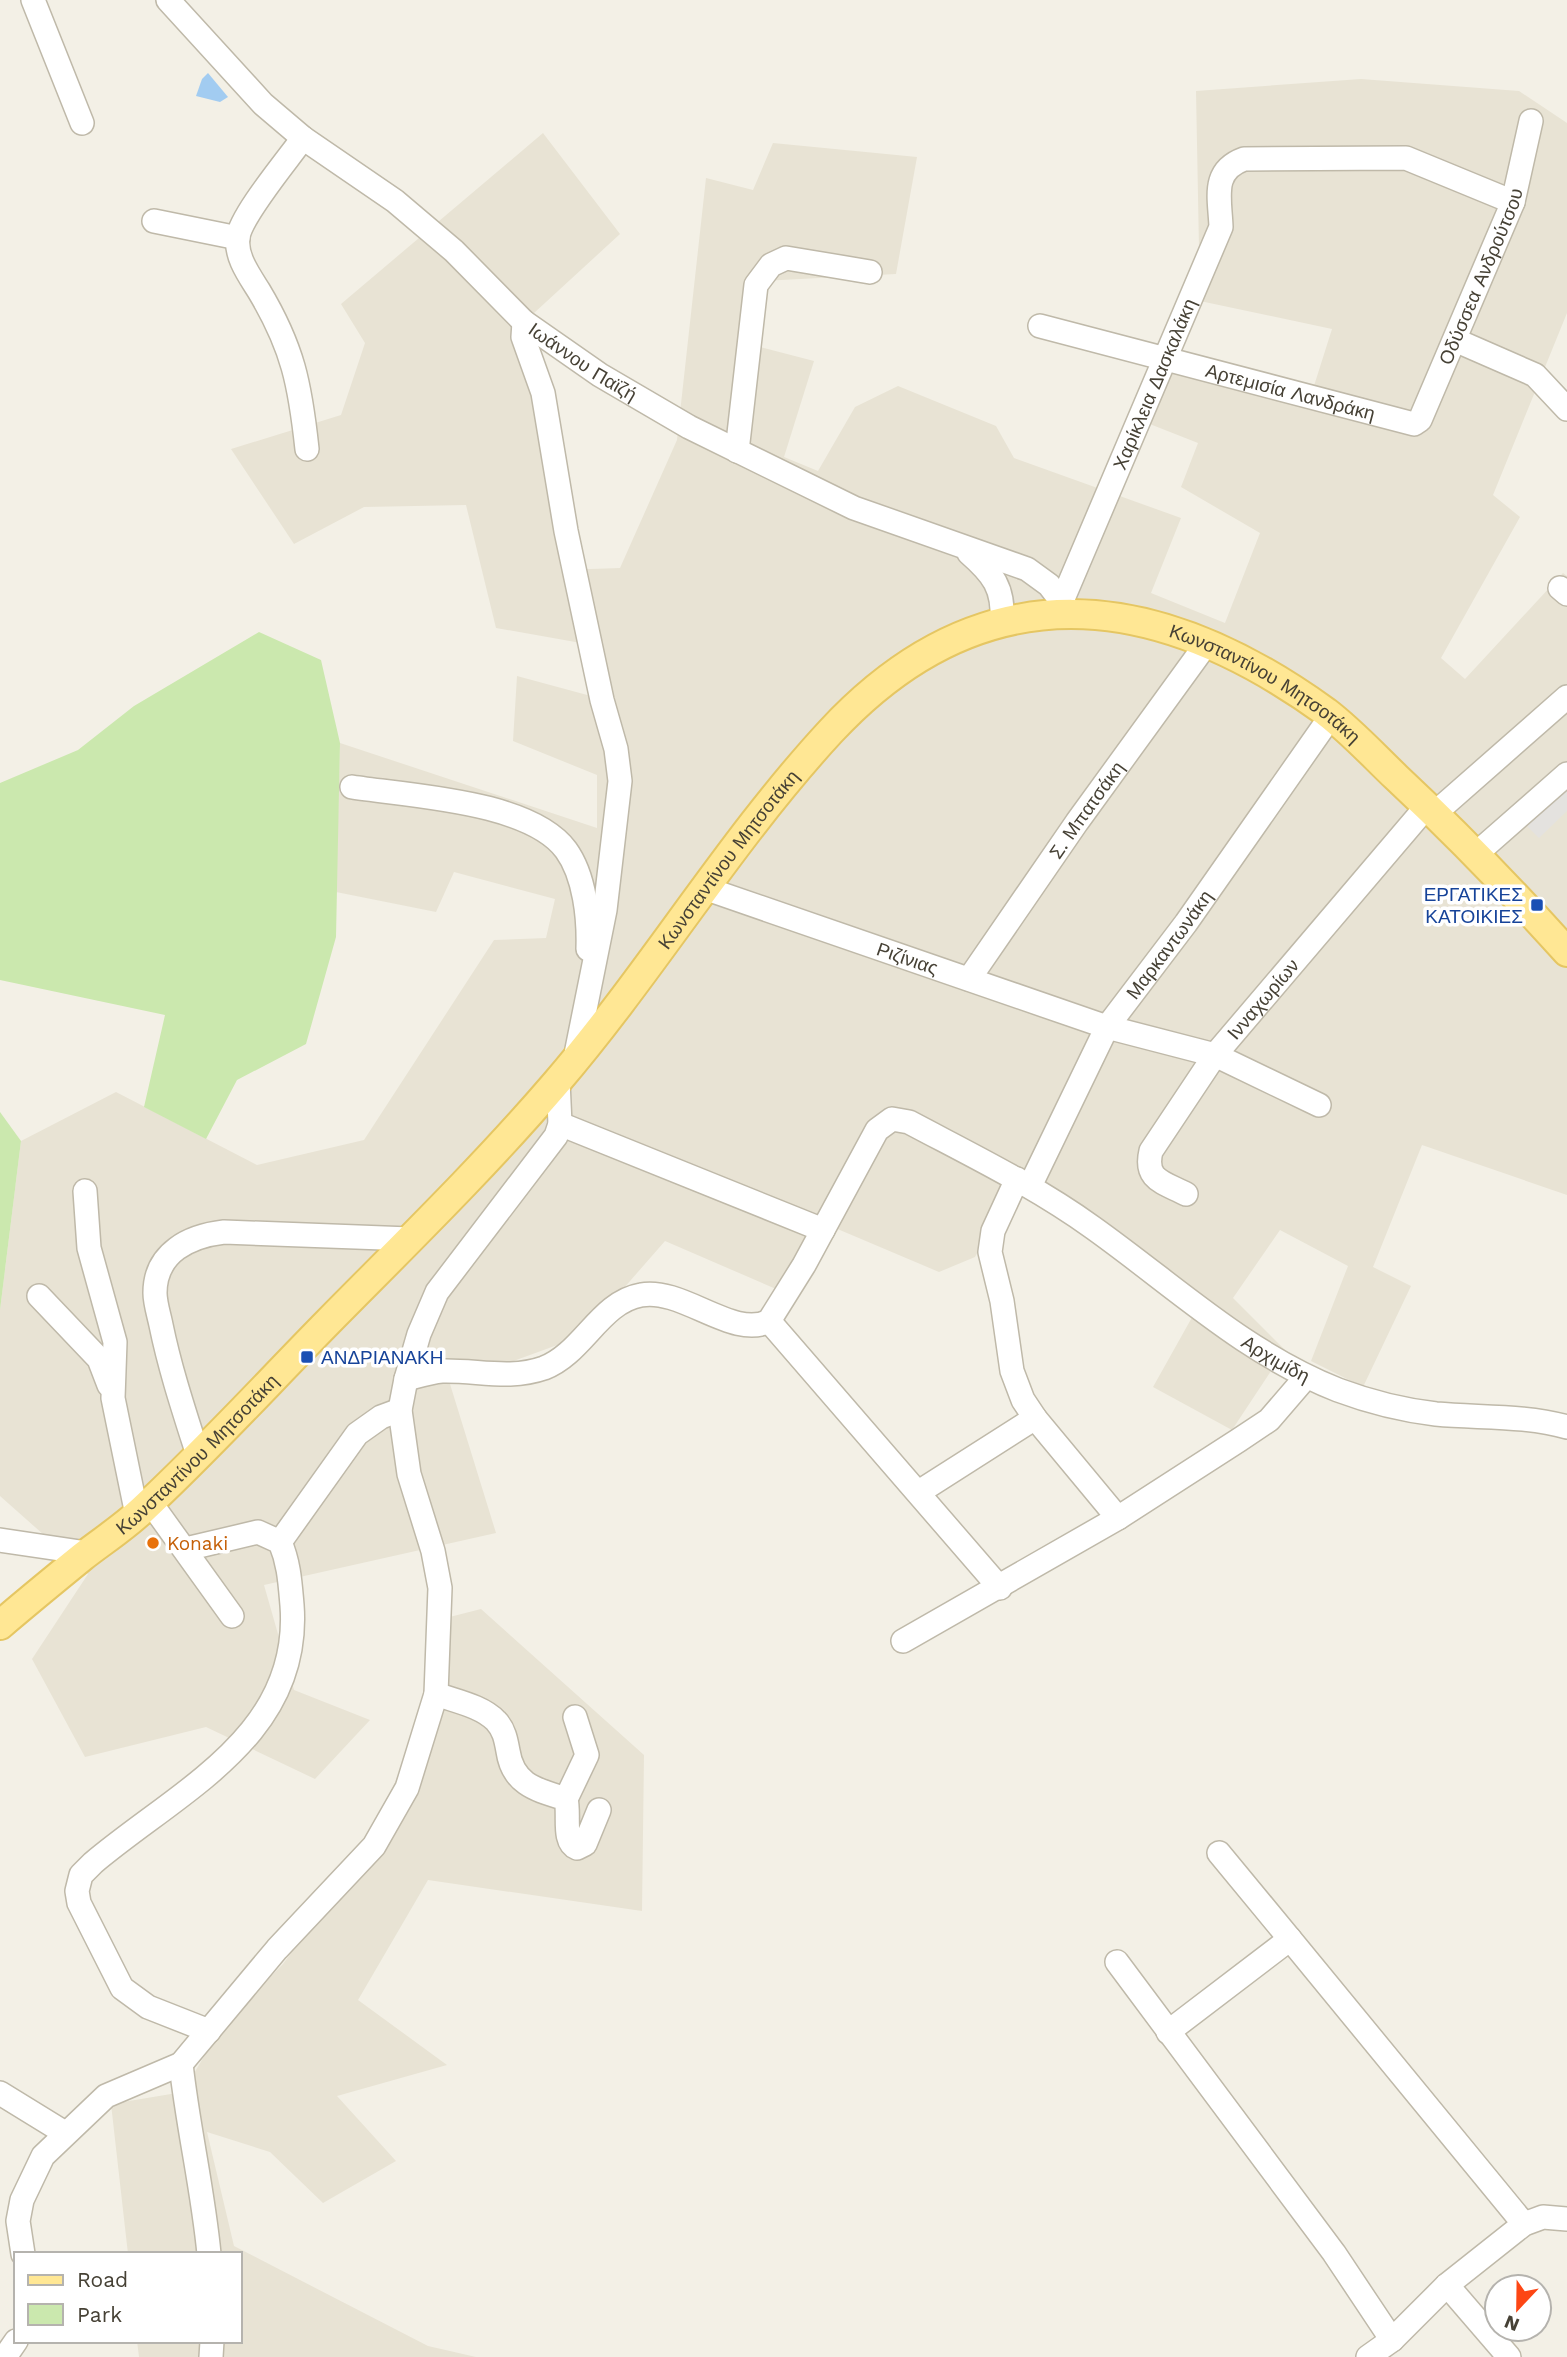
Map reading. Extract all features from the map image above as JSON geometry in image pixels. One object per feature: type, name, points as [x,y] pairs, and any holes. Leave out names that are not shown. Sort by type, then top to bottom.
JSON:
[{"type":"main road","name":"Κωνσταντίνου Μητσοτάκη","points":[[0,1625],[144,1508],[410,1239],[567,1070],[770,805],[832,731],[866,698],[906,667],[940,646],[1002,621],[1065,606],[1149,624],[1207,643],[1262,669],[1331,716],[1477,853],[1567,952]]},
{"type":"street","points":[[33,0],[82,123]]},
{"type":"street","name":"Ιωάννου Παϊζή","points":[[168,0],[235,76],[303,138],[395,201],[462,259],[524,322],[638,398],[737,451],[854,508],[963,549],[1018,565],[1038,576],[1065,606]]},
{"type":"street","name":"Οδύσσεα Ανδρούτσου","points":[[1414,424],[1420,419],[1513,202],[1531,121]]},
{"type":"street","points":[[303,138],[246,219],[237,237],[241,259],[280,327],[292,356],[300,390],[307,449]]},
{"type":"street","name":"Χαρίκλεια Δασκαλάκη","points":[[1065,606],[1221,227],[1220,180],[1230,164],[1244,159],[1406,158],[1513,202]]},
{"type":"street","points":[[154,220],[237,237]]},
{"type":"street","points":[[737,451],[756,285],[763,272],[786,258],[870,272]]},
{"type":"street","points":[[23,2252],[18,2221],[22,2200],[43,2156],[106,2096],[142,2078],[181,2064],[277,1950],[373,1846],[407,1788],[436,1694],[440,1588],[433,1551],[409,1474],[400,1410],[406,1379],[419,1334],[437,1292],[544,1155],[560,1124],[567,1070],[605,910],[620,781],[617,749],[602,700],[566,531],[543,393],[523,337],[524,322]]},
{"type":"street","name":"Αρτεμισία Λανδράκη","points":[[1040,326],[1414,424]]},
{"type":"street","points":[[1455,340],[1535,375],[1567,409]]},
{"type":"street","points":[[963,549],[990,571],[999,585],[1002,621]]},
{"type":"street","points":[[999,585],[1018,565]]},
{"type":"street","name":"Σ. Μπατσάκη","points":[[969,979],[1077,822],[1207,643]]},
{"type":"street","name":"Ινναχωρίων","points":[[1186,1194],[1150,1173],[1147,1166],[1151,1151],[1215,1055],[1431,809],[1567,697]]},
{"type":"street","name":"Μαρκαντωνάκη","points":[[1118,1518],[1023,1400],[1012,1371],[1002,1301],[990,1252],[993,1231],[1024,1182],[1107,1027],[1186,923],[1331,716]]},
{"type":"street","points":[[1477,853],[1567,774]]},
{"type":"street","points":[[352,787],[506,811],[544,830],[566,850],[577,874],[589,926],[587,987]]},
{"type":"street","name":"Ριζίνιας","points":[[707,889],[1107,1027],[1215,1055],[1319,1105]]},
{"type":"street","name":"Αρχιμίδη","points":[[823,1230],[877,1130],[892,1119],[909,1122],[1024,1182],[1170,1284],[1239,1339],[1306,1377],[1379,1404],[1406,1410],[1567,1427]]},
{"type":"street","points":[[406,1379],[440,1371],[508,1375],[546,1367],[577,1347],[616,1305],[640,1295],[655,1294],[686,1302],[751,1326],[769,1321],[823,1230],[560,1124]]},
{"type":"street","points":[[85,1191],[89,1248],[115,1342],[113,1398]]},
{"type":"street","points":[[198,1454],[168,1359],[155,1292],[162,1265],[180,1244],[198,1235],[224,1232],[410,1239]]},
{"type":"street","points":[[39,1296],[99,1359],[113,1398],[144,1508],[186,1549],[232,1616]]},
{"type":"street","points":[[769,1321],[1000,1588]]},
{"type":"street","points":[[903,1641],[1000,1588],[1118,1518],[1269,1420],[1306,1377]]},
{"type":"street","points":[[280,1542],[357,1434],[381,1417],[400,1410]]},
{"type":"street","points":[[919,1492],[1035,1418]]},
{"type":"street","points":[[186,1549],[258,1532],[271,1535],[280,1542],[288,1562],[294,1629],[289,1658],[274,1697],[259,1721],[213,1773],[93,1863],[81,1875],[77,1891],[91,1931],[122,1988],[148,2007],[209,2031]]},
{"type":"street","points":[[0,1540],[87,1553]]},
{"type":"street","points":[[436,1694],[490,1715],[504,1732],[509,1762],[518,1778],[530,1788],[566,1799]]},
{"type":"street","points":[[575,1717],[587,1755],[566,1799],[569,1813],[567,1841],[577,1848],[585,1844],[599,1810]]},
{"type":"street","points":[[1219,1853],[1524,2224]]},
{"type":"street","points":[[1168,2032],[1290,1939]]},
{"type":"street","points":[[1117,1962],[1334,2253],[1392,2340]]},
{"type":"street","points":[[181,2064],[187,2122],[198,2172],[209,2252]]},
{"type":"street","points":[[0,2093],[65,2133]]},
{"type":"street","points":[[1368,2357],[1392,2340],[1447,2285],[1524,2224],[1543,2217],[1567,2219]]},
{"type":"street","points":[[1447,2285],[1508,2357]]},
{"type":"shaded area","points":[[1361,79],[1519,91],[1567,123],[1567,313],[1493,495],[1520,517],[1441,658],[1465,679],[1563,573],[1567,576],[1567,1195],[1422,1145],[1373,1267],[1411,1286],[1363,1387],[1311,1361],[1348,1266],[1280,1230],[1233,1298],[1285,1350],[1232,1430],[1153,1387],[1195,1312],[1021,1172],[975,1257],[939,1272],[821,1222],[790,1295],[665,1241],[582,1336],[450,1384],[496,1533],[264,1585],[294,1690],[370,1720],[315,1779],[206,1727],[85,1757],[32,1659],[88,1574],[0,1496],[0,1310],[21,1141],[116,1092],[257,1165],[364,1140],[494,940],[546,938],[555,899],[454,872],[436,912],[336,892],[340,743],[597,828],[597,775],[513,741],[517,676],[602,699],[581,643],[496,628],[466,505],[364,507],[294,544],[231,449],[341,415],[365,343],[341,304],[543,133],[620,234],[521,325],[561,570],[620,568],[677,440],[706,178],[753,190],[773,143],[917,157],[896,274],[760,281],[741,342],[814,361],[784,457],[818,471],[855,407],[898,386],[996,426],[1014,458],[1181,518],[1151,593],[1225,623],[1260,533],[1181,487],[1198,443],[1137,419],[1154,363],[1313,389],[1332,329],[1200,301],[1196,91]]},
{"type":"shaded area","points":[[1567,774],[1567,811],[1539,838],[1518,817]]},
{"type":"shaded area","points":[[481,1609],[644,1755],[642,1911],[428,1880],[358,2000],[447,2065],[337,2096],[396,2161],[323,2203],[270,2152],[207,2132],[234,2246],[428,2346],[476,2357],[139,2357],[137,2343],[242,2343],[242,2252],[128,2252],[111,2104],[183,2092],[222,2026],[283,1964],[334,1894],[384,1806],[421,1726],[434,1621]]},
{"type":"green space","points":[[259,632],[321,660],[340,743],[336,937],[306,1044],[237,1080],[206,1139],[144,1107],[165,1015],[0,980],[0,783],[78,750],[134,706]]},
{"type":"green space","points":[[0,1112],[21,1141],[0,1310]]},
{"type":"water","points":[[208,73],[228,97],[220,102],[196,96],[202,79]]},
{"type":"place","name":"ΕΡΓΑΤΙΚΕΣ ΚΑΤΟΙΚΙΕΣ","points":[[1537,905]]},
{"type":"place","name":"ΑΝΔΡΙΑΝΑΚΗ","points":[[307,1357]]},
{"type":"place","name":"Konaki","points":[[153,1543]]}]
